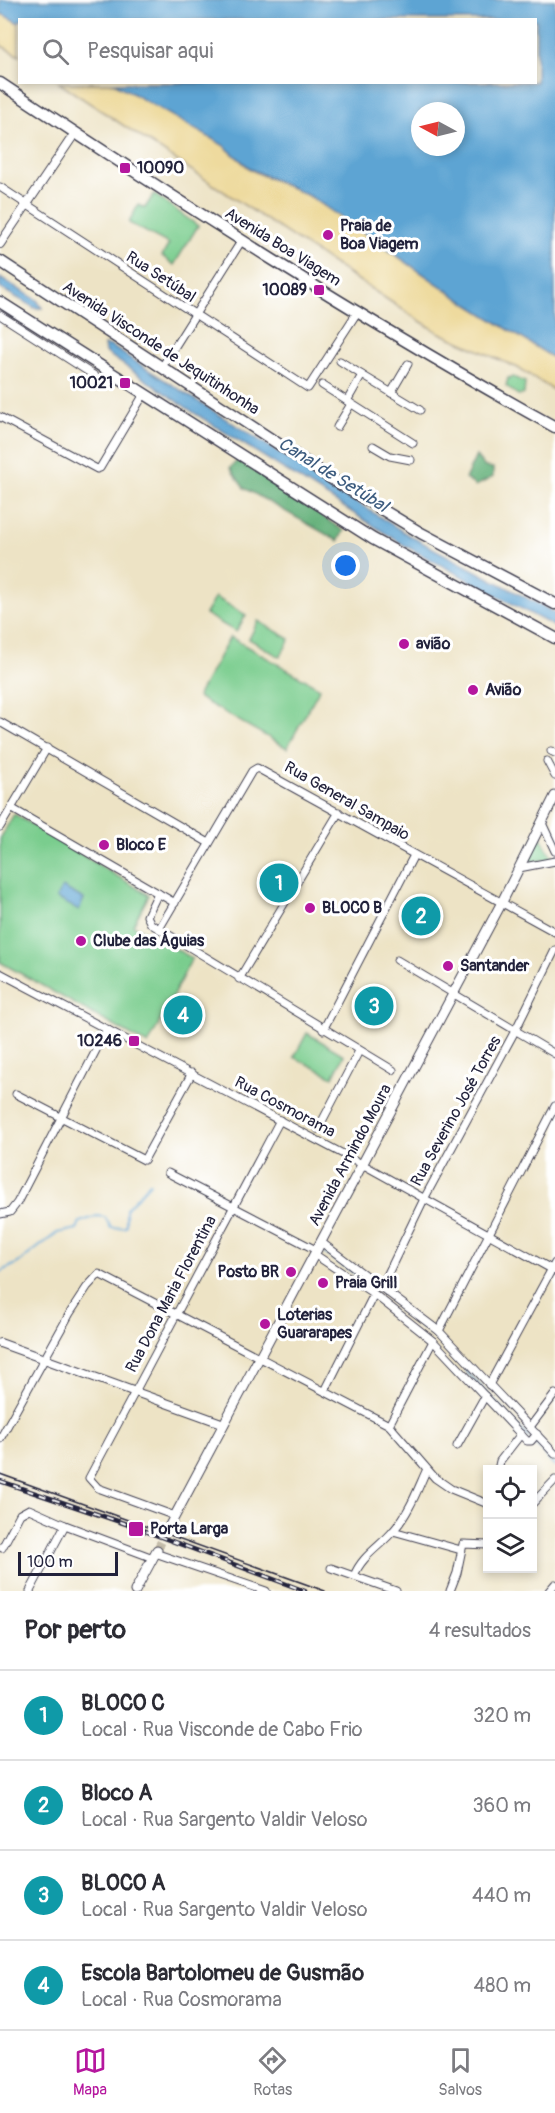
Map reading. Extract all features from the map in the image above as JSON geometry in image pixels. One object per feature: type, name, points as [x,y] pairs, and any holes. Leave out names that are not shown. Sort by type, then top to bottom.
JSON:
[{"type":"main road","name":"Avenida Boa Viagem","points":[[0,83],[242,240],[453,370],[555,427]]},
{"type":"main road","name":"Avenida Visconde de Jequitinhonha","points":[[0,261],[338,483],[421,533],[555,604]]},
{"type":"main road","points":[[0,302],[373,539],[555,638]]},
{"type":"main road","name":"Avenida Armindo Moura","points":[[170,1527],[501,904],[555,796]]},
{"type":"main road","points":[[135,1591],[155,1554]]},
{"type":"street","points":[[0,244],[75,133]]},
{"type":"street","name":"Rua Setúbal","points":[[0,187],[308,388],[358,311]]},
{"type":"street","points":[[162,367],[242,240]]},
{"type":"street","points":[[0,315],[95,376]]},
{"type":"street","points":[[340,361],[420,410]]},
{"type":"street","points":[[391,393],[408,364]]},
{"type":"street","points":[[337,427],[362,375]]},
{"type":"street","points":[[322,385],[413,443]]},
{"type":"street","points":[[0,417],[92,468],[100,468],[144,394]]},
{"type":"street","points":[[373,446],[390,456],[411,460]]},
{"type":"street","points":[[0,722],[209,843]]},
{"type":"street","points":[[0,827],[47,748]]},
{"type":"street","points":[[554,754],[549,764],[555,776]]},
{"type":"street","name":"Rua General Sampaio","points":[[159,929],[252,771],[257,768],[555,932]]},
{"type":"street","points":[[11,808],[175,903]]},
{"type":"street","points":[[239,979],[339,812]]},
{"type":"street","points":[[542,823],[555,851]]},
{"type":"street","points":[[323,1030],[414,855]]},
{"type":"street","points":[[519,868],[555,861]]},
{"type":"street","points":[[158,894],[147,916],[148,922],[323,1030],[393,1070]]},
{"type":"street","name":"Rua Severino José Torres","points":[[382,1286],[424,1199],[516,1029],[555,950]]},
{"type":"street","points":[[397,960],[555,1054]]},
{"type":"street","name":"Rua Cosmorama","points":[[0,973],[192,1073],[554,1268]]},
{"type":"street","points":[[0,1214],[10,1212],[17,1203],[63,1118],[107,1029]]},
{"type":"street","points":[[318,1129],[359,1051]]},
{"type":"street","points":[[16,1094],[144,1160],[192,1073]]},
{"type":"street","points":[[439,1331],[555,1106]]},
{"type":"street","name":"Rua Dona Maria Florentina","points":[[175,1516],[98,1488],[90,1482],[95,1464],[280,1120]]},
{"type":"street","points":[[168,1173],[317,1248],[382,1286],[439,1331],[530,1427],[534,1438]]},
{"type":"street","points":[[317,1248],[433,1341],[521,1434],[534,1438],[555,1454]]},
{"type":"street","points":[[489,1385],[554,1268]]},
{"type":"street","points":[[0,1439],[46,1360],[70,1313],[96,1275],[106,1276],[389,1425],[426,1471],[451,1489],[483,1502]]},
{"type":"street","points":[[325,1391],[374,1294]]},
{"type":"street","points":[[389,1425],[433,1341]]},
{"type":"street","points":[[0,1344],[224,1424]]},
{"type":"street","points":[[530,1427],[555,1394]]},
{"type":"street","points":[[457,1446],[485,1396]]},
{"type":"street","points":[[499,1465],[521,1434]]},
{"type":"street","points":[[354,1576],[363,1559],[393,1531],[411,1504],[426,1471]]},
{"type":"street","points":[[537,1499],[555,1480]]},
{"type":"street","points":[[2,1548],[20,1514],[26,1509],[33,1509],[65,1525],[266,1591]]},
{"type":"street","points":[[30,1591],[65,1525]]},
{"type":"street","points":[[393,1531],[461,1550]]},
{"type":"street","points":[[450,1591],[465,1543],[483,1545]]},
{"type":"street","points":[[331,1569],[396,1591]]},
{"type":"street","points":[[549,1591],[555,1584]]},
{"type":"green space","points":[[154,194],[198,226],[174,265],[162,256],[169,244],[129,223],[138,205],[145,208]]},
{"type":"green space","points":[[513,377],[525,382],[524,394],[518,395],[506,386],[508,378]]},
{"type":"green space","points":[[476,456],[485,467],[493,468],[493,477],[476,486],[465,479]]},
{"type":"green space","points":[[238,460],[344,531],[338,541],[244,488],[230,468]]},
{"type":"green space","points":[[215,597],[246,615],[236,632],[205,614]]},
{"type":"green space","points":[[258,621],[290,639],[280,657],[249,639]]},
{"type":"green space","points":[[230,637],[320,688],[287,748],[197,697]]},
{"type":"green space","name":"Clube das Águias","points":[[14,814],[149,895],[133,925],[192,958],[148,1045],[0,962],[0,839]]},
{"type":"green space","points":[[540,836],[553,859],[527,862]]},
{"type":"green space","points":[[307,1033],[344,1055],[333,1077],[294,1057]]},
{"type":"sand","points":[[0,13],[18,22],[18,55],[0,45]]},
{"type":"sand","name":"Praia de Boa Viagem","points":[[61,84],[116,84],[223,145],[251,170],[311,197],[460,299],[555,359],[555,391],[518,368],[438,332]]},
{"type":"water","points":[[0,0],[555,0],[555,359],[460,299],[311,197],[251,169],[223,145],[116,84],[537,84],[537,18],[18,18],[18,22],[0,13]]},
{"type":"water","points":[[0,278],[37,300],[42,308],[35,308],[0,288]]},
{"type":"water","points":[[104,345],[111,346],[410,536],[555,613],[555,627],[404,545],[196,414],[105,352]]},
{"type":"water","points":[[62,887],[84,899],[79,910],[56,898]]},
{"type":"waterway","points":[[0,1272],[18,1263],[57,1233],[77,1229],[80,1222],[97,1216],[105,1217],[111,1228],[126,1227],[126,1209],[150,1183]]},
{"type":"waterway","points":[[324,1253],[382,1292]]},
{"type":"waterway","points":[[394,1301],[422,1328]]},
{"type":"waterway","points":[[465,1370],[529,1438]]},
{"type":"waterway","points":[[533,1442],[555,1466]]},
{"type":"tunnel","points":[[157,1550],[169,1527]]},
{"type":"tram line","points":[[0,1474],[325,1591]]},
{"type":"railway","points":[[0,1481],[129,1525],[305,1591]]},
{"type":"place","name":"10090","points":[[125,168]]},
{"type":"place","name":"Praia de Boa Viagem","points":[[328,235]]},
{"type":"place","name":"10089","points":[[319,290]]},
{"type":"place","name":"10021","points":[[125,383]]},
{"type":"place","name":"avião","points":[[404,644]]},
{"type":"place","name":"Avião","points":[[473,690]]},
{"type":"place","name":"Bloco E","points":[[104,845]]},
{"type":"place","name":"BLOCO C","points":[[279,883]]},
{"type":"place","name":"BLOCO B","points":[[310,908]]},
{"type":"place","name":"Bloco A","points":[[421,916]]},
{"type":"place","name":"Clube das Águias","points":[[81,941]]},
{"type":"place","name":"Santander","points":[[448,966]]},
{"type":"place","name":"BLOCO A","points":[[374,1006]]},
{"type":"place","name":"Escola Bartolomeu de Gusmão","points":[[183,1015]]},
{"type":"place","name":"10246","points":[[134,1041]]},
{"type":"place","name":"Posto BR","points":[[291,1272]]},
{"type":"place","name":"Praia Grill","points":[[323,1283]]},
{"type":"place","name":"Loterias Guararapes","points":[[265,1324]]},
{"type":"place","name":"Porta Larga","points":[[136,1529]]},
{"type":"water label","name":"Canal de Setúbal","points":[[333,475]]}]
